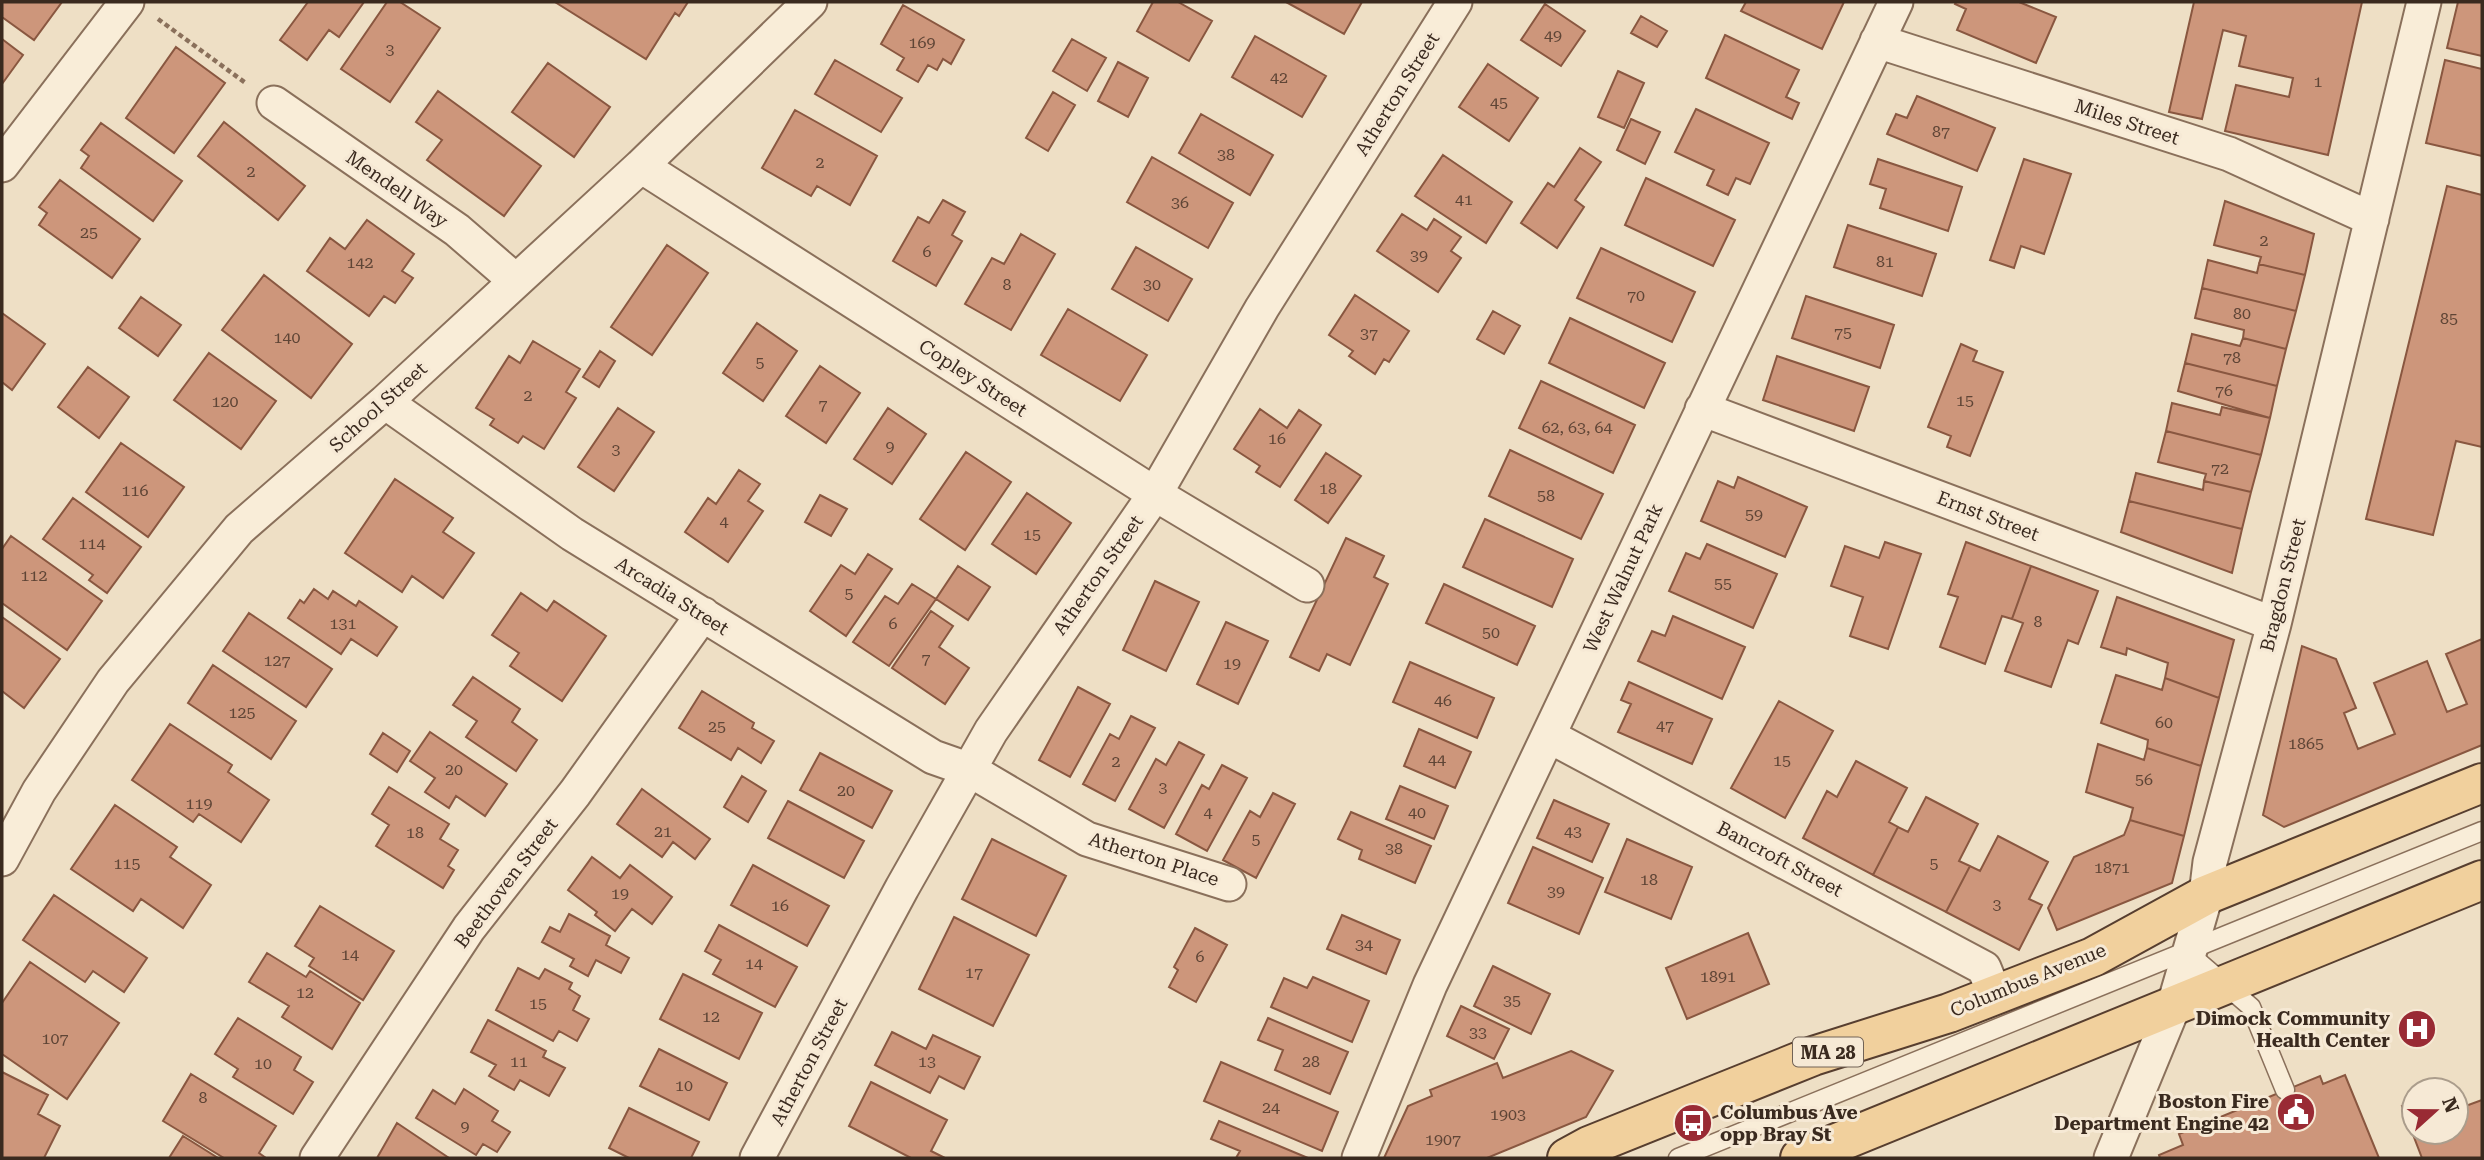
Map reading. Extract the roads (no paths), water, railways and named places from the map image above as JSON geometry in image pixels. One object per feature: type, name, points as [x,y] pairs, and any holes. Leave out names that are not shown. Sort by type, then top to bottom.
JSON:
[{"type":"main road","name":"Columbus Avenue","points":[[1567,1158],[1589,1146],[1813,1056],[1995,995],[2093,957],[2206,895],[2482,783]]},
{"type":"main road","points":[[1800,1158],[2482,880]]},
{"type":"street","name":"School Street","points":[[2,859],[39,791],[113,681],[163,617],[239,529],[386,402],[641,166],[810,2]]},
{"type":"street","name":"Atherton Street","points":[[757,1158],[902,888],[991,731],[1155,494],[1262,307],[1455,2]]},
{"type":"street","name":"West Walnut Park","points":[[1359,1158],[1430,985],[1896,2]]},
{"type":"street","name":"Bragdon Street","points":[[2111,1158],[2174,1005],[2187,952],[2206,895],[2210,862],[2274,624],[2424,2]]},
{"type":"street","points":[[2,165],[139,8]]},
{"type":"street","name":"Miles Street","points":[[1877,41],[2228,154],[2372,219]]},
{"type":"street","name":"Mendell Way","points":[[274,103],[457,230],[516,281]]},
{"type":"street","name":"Copley Street","points":[[641,166],[1155,494],[1307,585]]},
{"type":"street","name":"Arcadia Street","points":[[386,402],[572,534],[933,757],[970,770]]},
{"type":"street","name":"Ernst Street","points":[[1702,409],[2274,624]]},
{"type":"street","name":"Beethoven Street","points":[[317,1158],[469,928],[575,793],[704,614]]},
{"type":"street","name":"Bancroft Street","points":[[1549,736],[1984,968],[1995,995]]},
{"type":"street","name":"Atherton Place","points":[[970,770],[1087,839],[1229,884]]},
{"type":"lane","name":"Columbus Avenue","points":[[1678,1158],[2482,831]]},
{"type":"lane","points":[[2187,952],[2251,1007],[2286,1090]]},
{"type":"place","name":"Dimock Community Health Center","points":[[2417,1029]]},
{"type":"place","name":"Boston Fire Department Engine 42","points":[[2296,1112]]},
{"type":"place","name":"Columbus Ave opp Bray St","points":[[1693,1123]]}]
